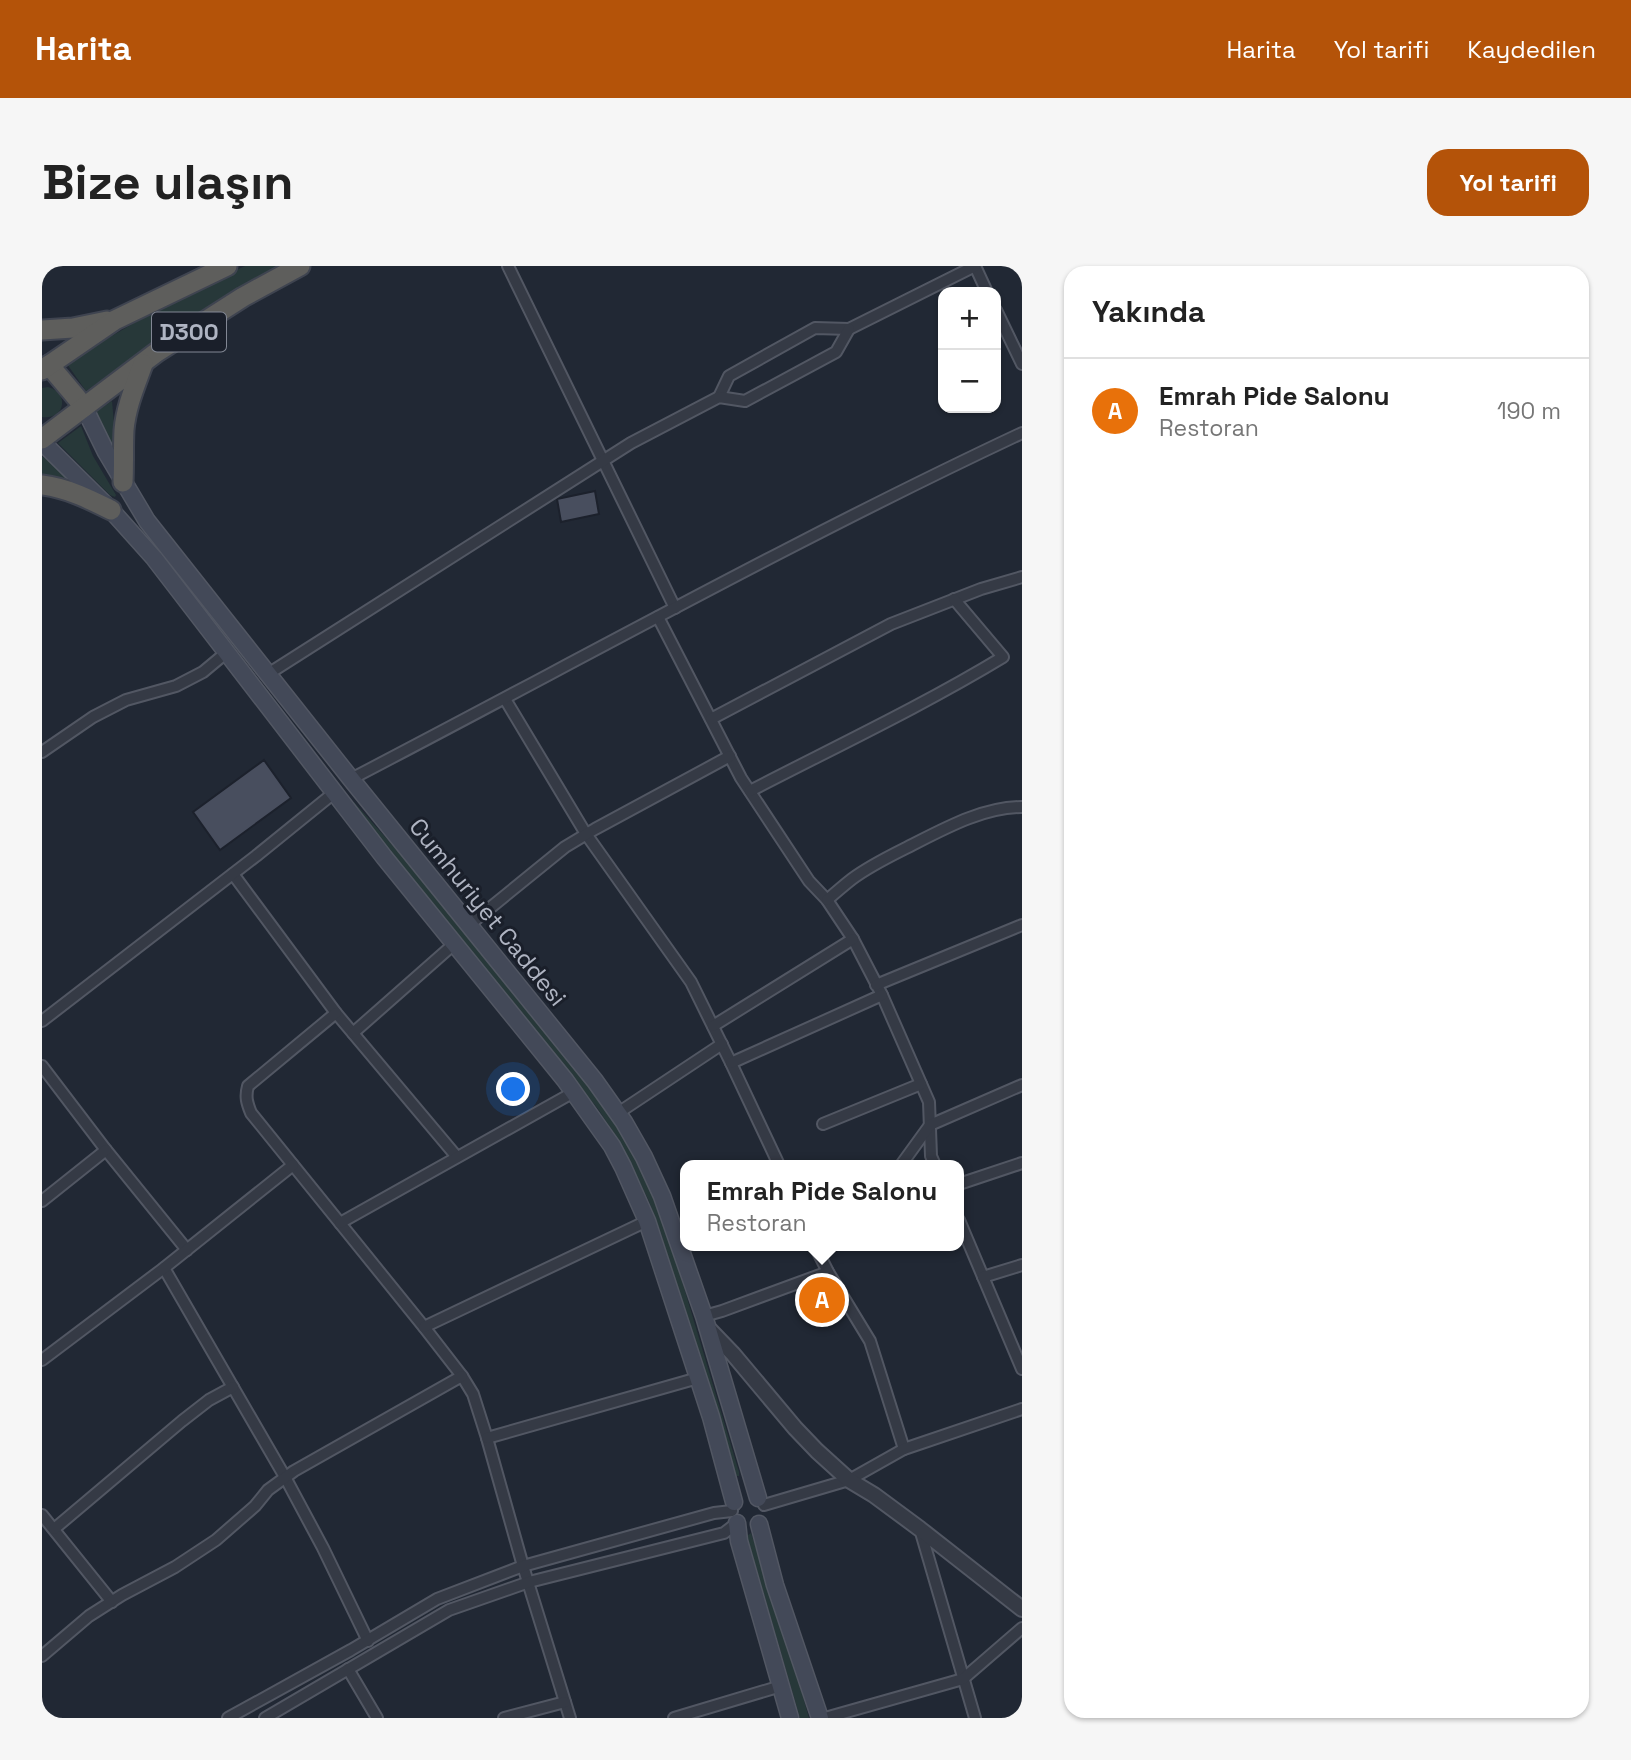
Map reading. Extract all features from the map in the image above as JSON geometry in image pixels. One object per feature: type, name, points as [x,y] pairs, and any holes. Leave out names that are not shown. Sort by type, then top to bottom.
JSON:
[{"type":"highway","name":"D300","points":[[45,368],[115,320],[227,266]]},
{"type":"highway","name":"D300","points":[[42,440],[158,352],[243,297],[300,266]]},
{"type":"highway","points":[[42,330],[73,328],[115,320]]},
{"type":"highway","points":[[123,482],[126,416],[143,364]]},
{"type":"highway","points":[[45,368],[84,407]]},
{"type":"highway","points":[[42,485],[69,491],[111,510]]},
{"type":"main road","name":"Cumhuriyet Caddesi","points":[[84,407],[106,452],[148,521],[618,1113],[644,1157],[662,1196],[680,1248]]},
{"type":"main road","name":"Cumhuriyet Caddesi","points":[[42,440],[154,558],[384,857],[574,1092],[612,1146],[647,1221],[712,1417],[739,1541],[790,1718]]},
{"type":"main road","points":[[335,792],[351,779]]},
{"type":"main road","name":"Cumhuriyet Caddesi","points":[[681,1251],[761,1501]]},
{"type":"main road","points":[[746,1495],[761,1501],[765,1514],[759,1524],[749,1528],[740,1526],[734,1512],[737,1499],[746,1495]]},
{"type":"main road","points":[[759,1524],[775,1585],[823,1718]]},
{"type":"street","points":[[508,266],[675,608]]},
{"type":"street","points":[[719,397],[729,376],[815,328],[849,329],[975,266],[985,287]]},
{"type":"street","points":[[1001,320],[1022,364]]},
{"type":"street","points":[[268,674],[631,443],[719,397],[745,401],[836,352],[849,329]]},
{"type":"street","points":[[351,779],[909,486],[1022,433]]},
{"type":"street","points":[[711,719],[891,624],[981,589],[1022,577]]},
{"type":"street","points":[[750,790],[973,676],[1003,657],[954,599]]},
{"type":"street","points":[[658,617],[750,790],[809,881],[827,900],[853,939],[882,995],[929,1102],[933,1160]]},
{"type":"street","points":[[42,752],[93,717],[126,700],[176,686],[203,672],[228,652]]},
{"type":"street","points":[[505,699],[586,834],[691,982],[777,1160]]},
{"type":"street","points":[[470,925],[565,846],[730,756]]},
{"type":"street","points":[[42,1021],[335,792]]},
{"type":"street","points":[[827,900],[871,866],[921,841],[975,816],[1000,809],[1022,807]]},
{"type":"street","points":[[233,874],[336,1013],[457,1157]]},
{"type":"street","points":[[876,985],[1022,925]]},
{"type":"street","points":[[713,1026],[853,939]]},
{"type":"street","points":[[353,1033],[454,944]]},
{"type":"street","points":[[731,1063],[882,995]]},
{"type":"street","points":[[336,1013],[248,1086],[246,1101],[251,1112],[424,1327],[473,1394],[570,1718]]},
{"type":"street","points":[[618,1113],[722,1044]]},
{"type":"street","points":[[42,1066],[187,1250]]},
{"type":"street","points":[[823,1124],[921,1084]]},
{"type":"street","points":[[905,1160],[930,1125],[1022,1085]]},
{"type":"street","points":[[340,1223],[574,1092]]},
{"type":"street","points":[[42,1202],[106,1150]]},
{"type":"street","points":[[964,1182],[1022,1163]]},
{"type":"street","points":[[42,1360],[164,1268],[293,1165]]},
{"type":"street","points":[[424,1327],[647,1221]]},
{"type":"street","points":[[964,1233],[1021,1362]]},
{"type":"street","points":[[818,1251],[870,1341],[904,1449]]},
{"type":"street","points":[[983,1276],[1022,1265]]},
{"type":"street","points":[[164,1268],[285,1477],[368,1641]]},
{"type":"street","points":[[828,1272],[722,1311],[706,1322],[817,1451],[849,1480],[874,1495],[1022,1609]]},
{"type":"street","points":[[42,1656],[89,1616],[175,1567],[216,1540],[255,1506],[268,1490],[294,1471],[462,1376]]},
{"type":"street","points":[[487,1438],[698,1378]]},
{"type":"street","points":[[54,1529],[209,1400],[233,1387]]},
{"type":"street","points":[[761,1501],[849,1480],[904,1449],[1022,1409]]},
{"type":"street","points":[[228,1718],[368,1641],[437,1599],[523,1566],[714,1513],[734,1512],[724,1533],[529,1582],[449,1610],[265,1718]]},
{"type":"street","points":[[42,1515],[111,1602]]},
{"type":"street","points":[[920,1530],[975,1718]]},
{"type":"street","points":[[823,1718],[963,1679],[1022,1628]]},
{"type":"street","points":[[348,1669],[377,1718]]},
{"type":"street","points":[[674,1718],[780,1686]]},
{"type":"street","points":[[504,1718],[565,1702]]},
{"type":"shaded area","points":[[245,266],[277,266],[152,345],[86,391],[67,364],[154,312]]},
{"type":"shaded area","points":[[48,387],[60,395],[62,405],[56,414],[42,417],[42,388]]},
{"type":"shaded area","points":[[112,401],[116,446],[113,449],[95,412]]},
{"type":"shaded area","points":[[81,426],[93,456],[115,497],[58,443]]},
{"type":"shaded area","points":[[43,457],[75,480],[42,476]]},
{"type":"shaded area","points":[[354,802],[420,876],[601,1101],[642,1168],[662,1214],[739,1476],[735,1476],[676,1292],[662,1236],[648,1199],[619,1141],[598,1109],[352,804]]},
{"type":"shaded area","points":[[751,1533],[809,1718],[800,1718],[747,1536]]},
{"type":"building","points":[[595,491],[599,514],[561,522],[557,499]]},
{"type":"building","points":[[264,760],[291,798],[220,850],[193,812]]},
{"type":"place","name":"Emrah Pide Salonu","points":[[822,1300]]}]
